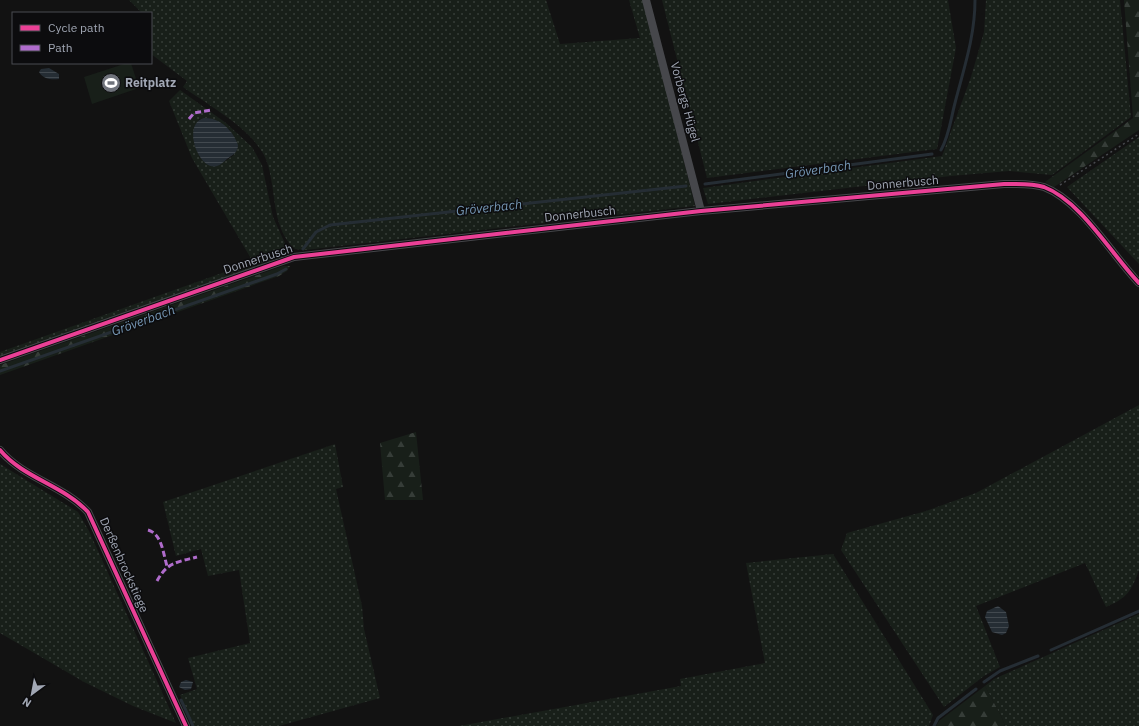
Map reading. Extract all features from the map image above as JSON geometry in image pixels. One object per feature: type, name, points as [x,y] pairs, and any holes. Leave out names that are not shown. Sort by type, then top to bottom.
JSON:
[{"type":"street","name":"Vorbergs Hügel","points":[[646,0],[701,210]]},
{"type":"street","name":"Donnerbusch","points":[[0,360],[294,257],[701,210],[1004,184],[1036,185],[1054,192],[1079,213],[1139,283]]},
{"type":"street","name":"Derßenbrockstiege","points":[[0,450],[15,464],[67,494],[88,512],[186,726]]},
{"type":"path","points":[[1054,192],[1064,181],[1139,134]]},
{"type":"green space","points":[[129,0],[546,0],[560,44],[640,38],[629,0],[644,0],[695,206],[305,250],[295,249],[287,240],[277,217],[271,178],[264,155],[249,135],[227,117],[183,87],[187,81],[152,55],[152,12],[141,12]]},
{"type":"green space","points":[[662,0],[948,0],[956,48],[937,149],[707,178]]},
{"type":"green space","points":[[986,0],[1120,0],[1131,117],[1052,175],[1009,171],[951,176],[708,204],[703,188],[942,156],[971,77],[984,32]]},
{"type":"green space","points":[[1124,0],[1139,0],[1139,130],[1054,187],[1045,182],[1133,118]]},
{"type":"green space","name":"Reitplatz","points":[[124,64],[131,64],[139,88],[92,104],[84,77]]},
{"type":"green space","points":[[180,90],[226,123],[252,147],[262,165],[273,217],[288,250],[285,256],[0,357],[0,352],[253,262],[192,158],[169,101]],"holes":[[[209,118],[219,122],[230,130],[234,155],[224,162],[200,158],[194,142],[194,134],[199,119]]]},
{"type":"green space","points":[[1139,137],[1139,264],[1067,187]]},
{"type":"green space","points":[[283,266],[290,266],[287,271],[279,276],[0,375],[0,365]]},
{"type":"green space","points":[[1139,405],[1139,570],[1131,589],[1119,601],[1106,607],[1085,563],[976,606],[1000,667],[984,676],[944,707],[841,550],[847,533],[926,511],[976,493]]},
{"type":"green space","points":[[416,432],[423,500],[385,500],[380,443]]},
{"type":"green space","points":[[335,444],[343,487],[336,489],[362,606],[364,629],[380,698],[279,726],[194,726],[180,695],[197,689],[188,658],[250,643],[239,570],[208,576],[201,549],[176,556],[163,502]]},
{"type":"green space","points":[[0,464],[78,512],[89,531],[176,723],[133,706],[84,682],[0,633]]},
{"type":"green space","points":[[833,554],[933,715],[929,726],[459,726],[681,686],[680,679],[765,663],[746,563]]},
{"type":"green space","points":[[1139,614],[1139,726],[1005,726],[985,686],[994,679]]},
{"type":"green space","points":[[985,686],[1005,726],[936,726],[939,721]]},
{"type":"shaded area","points":[[49,68],[59,74],[59,79],[48,78],[39,72],[41,69]]},
{"type":"shaded area","points":[[204,118],[210,118],[220,122],[233,134],[238,145],[235,153],[217,166],[210,166],[204,162],[195,146],[193,137],[194,129],[197,122]]},
{"type":"shaded area","points":[[998,606],[1006,612],[1009,626],[1006,633],[1002,635],[992,632],[985,617],[987,611]]},
{"type":"shaded area","points":[[186,680],[193,682],[191,689],[185,690],[179,687],[181,682]]},
{"type":"waterway","name":"Gröverbach","points":[[941,150],[948,133],[968,52],[975,13],[975,0]]},
{"type":"waterway","name":"Gröverbach","points":[[705,184],[932,154]]},
{"type":"waterway","name":"Gröverbach","points":[[303,249],[316,232],[330,225],[686,186]]},
{"type":"waterway","name":"Gröverbach","points":[[0,371],[277,274],[286,269]]},
{"type":"waterway","points":[[1051,650],[1139,611]]},
{"type":"waterway","points":[[984,682],[1000,671],[1038,656]]},
{"type":"waterway","points":[[934,726],[938,718],[976,689]]},
{"type":"waterway","points":[[181,700],[193,726]]},
{"type":"marked path","points":[[189,119],[194,113],[212,110]]},
{"type":"marked path","points":[[148,530],[153,532],[159,540],[167,566]]},
{"type":"marked path","points":[[157,581],[169,566],[197,557]]},
{"type":"cycle path","points":[[0,360],[294,257],[701,211],[1004,184],[1034,185],[1044,187],[1058,194],[1083,216],[1139,283]]},
{"type":"cycle path","points":[[0,450],[9,460],[20,468],[67,495],[88,512],[186,726]]},
{"type":"place","name":"Reitplatz","points":[[111,83]]}]
